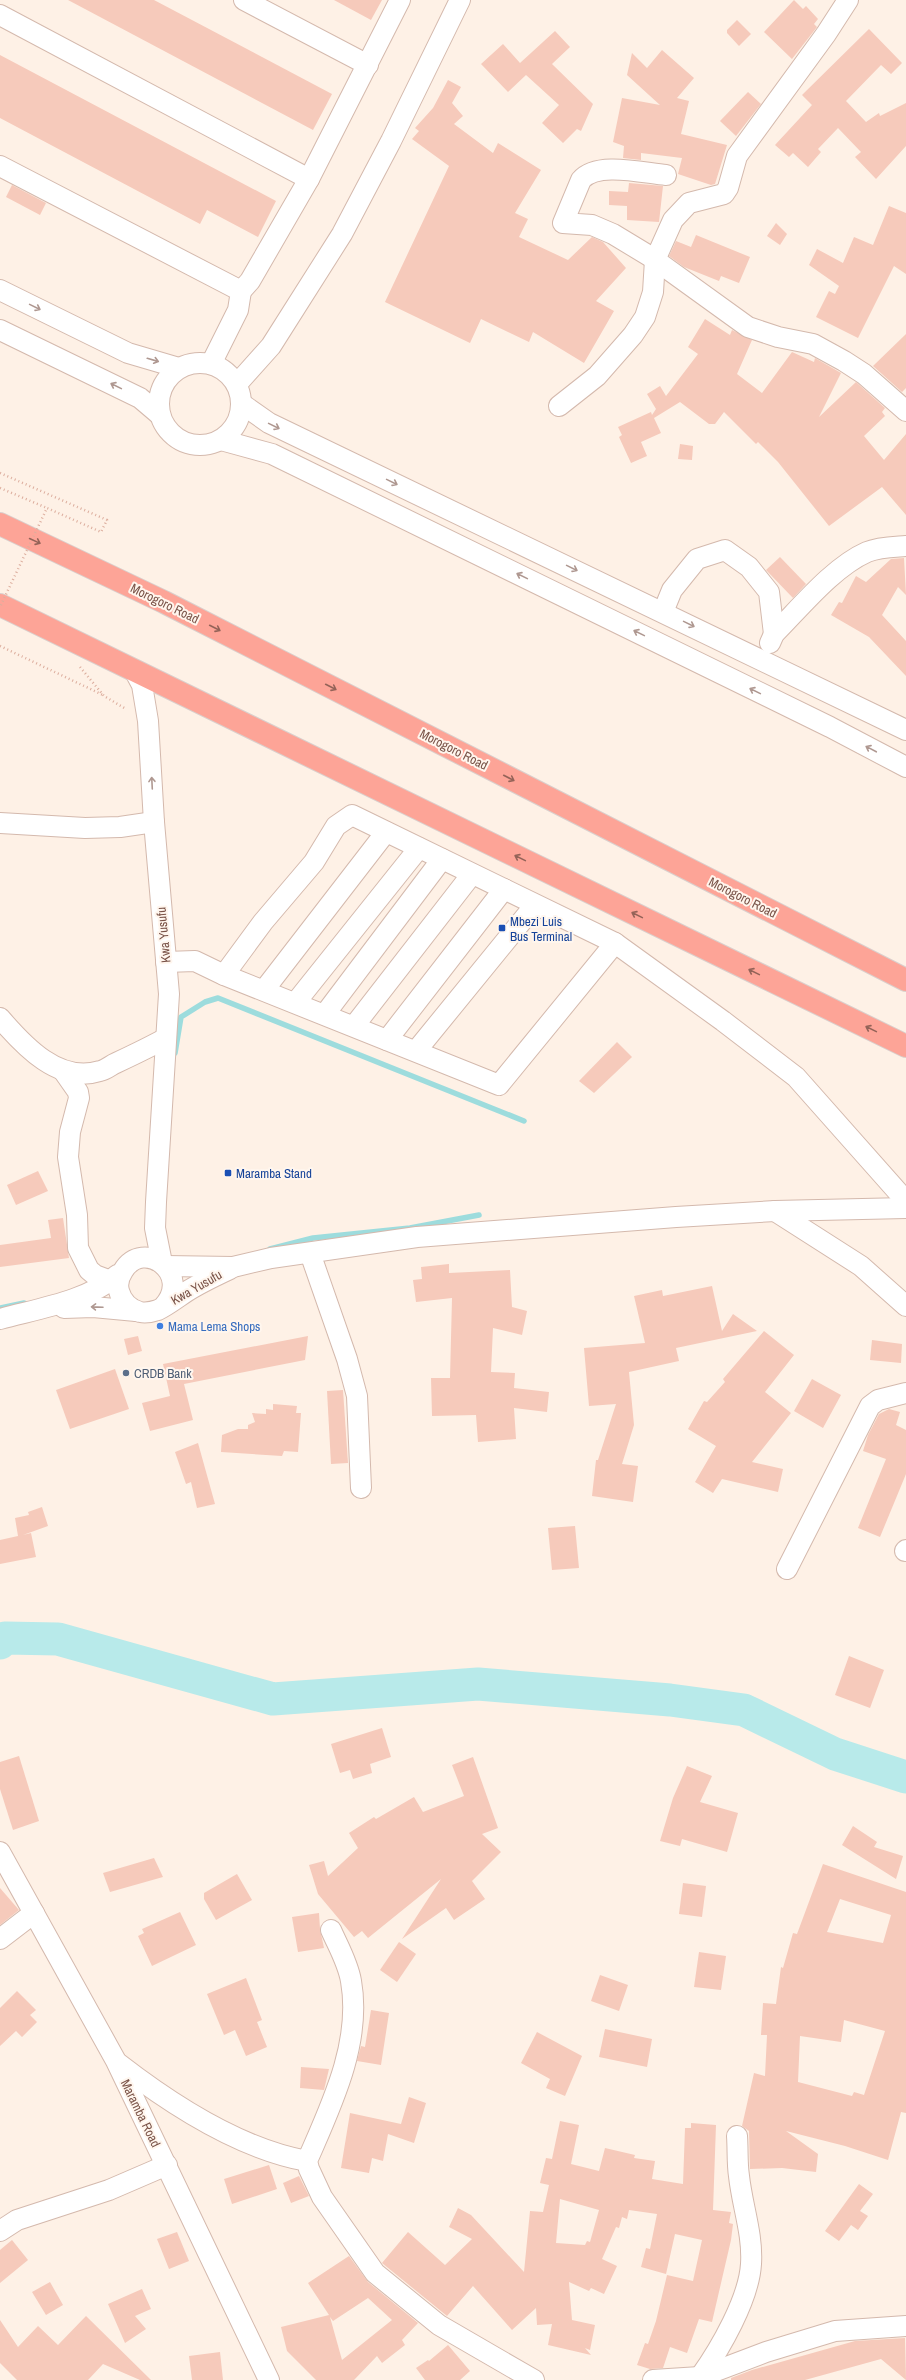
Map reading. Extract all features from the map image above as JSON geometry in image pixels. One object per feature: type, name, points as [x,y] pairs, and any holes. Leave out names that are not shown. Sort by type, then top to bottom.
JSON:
[{"type":"highway","name":"Morogoro Road","points":[[0,524],[164,602],[906,980]]},
{"type":"highway","points":[[0,606],[906,1046]]},
{"type":"street","points":[[244,0],[368,65]]},
{"type":"street","points":[[211,364],[238,310],[241,291],[250,281],[309,179],[400,0]]},
{"type":"street","points":[[236,384],[271,346],[342,234],[391,141],[460,0]]},
{"type":"street","points":[[559,406],[610,364],[645,318],[653,292],[655,260],[667,231],[681,209],[689,203],[724,194],[728,188],[736,156],[826,34],[848,0]]},
{"type":"street","points":[[0,15],[309,179]]},
{"type":"street","points":[[0,166],[241,291]]},
{"type":"street","points":[[666,175],[609,169],[595,170],[586,174],[563,223],[592,226],[603,229],[655,260],[748,327],[778,337],[813,344],[864,374],[906,411]]},
{"type":"street","points":[[0,290],[128,353],[180,368]]},
{"type":"street","points":[[0,330],[140,398],[160,415],[171,433],[189,444],[200,446],[221,440],[236,425],[242,404],[236,384],[230,375],[211,364],[190,364],[180,368],[164,383],[159,404],[160,415]]},
{"type":"street","points":[[242,404],[268,423],[762,659],[906,730]]},
{"type":"street","points":[[221,440],[272,454],[823,724],[906,767]]},
{"type":"street","points":[[762,659],[774,634],[827,582],[856,558],[886,547],[906,546]]},
{"type":"street","points":[[663,612],[672,590],[697,559],[725,550],[749,567],[769,592],[774,634]]},
{"type":"street","name":"Kwa Yusufu","points":[[134,670],[142,686],[148,722],[154,822],[169,994],[155,1228],[163,1264],[233,1267]]},
{"type":"street","points":[[224,975],[263,922],[314,862],[336,826],[352,815],[615,943],[781,1064],[796,1077],[906,1201]]},
{"type":"street","points":[[0,823],[85,828],[120,827],[154,822]]},
{"type":"street","points":[[264,990],[386,832]]},
{"type":"street","points":[[296,1002],[419,848]]},
{"type":"street","points":[[326,1014],[442,859]]},
{"type":"street","points":[[354,1026],[472,874]]},
{"type":"street","points":[[388,1040],[504,889]]},
{"type":"street","points":[[416,1051],[535,905]]},
{"type":"street","points":[[166,962],[195,961],[224,975],[296,1002],[499,1085],[615,943]]},
{"type":"street","points":[[0,1018],[51,1066],[64,1072],[84,1073],[100,1071],[166,1038]]},
{"type":"street","points":[[64,1072],[78,1092],[79,1098],[70,1132],[68,1157],[77,1215],[78,1248],[89,1270],[95,1275],[121,1271],[144,1258],[163,1264],[171,1274],[173,1288],[171,1295],[163,1306],[150,1312],[136,1311],[130,1307],[121,1296],[118,1282],[121,1271]]},
{"type":"street","name":"Kwa Yusufu","points":[[0,1319],[83,1295],[121,1271],[147,1238],[156,1202]]},
{"type":"street","points":[[233,1267],[310,1253],[417,1237],[775,1211],[906,1208]]},
{"type":"street","points":[[775,1211],[862,1266],[906,1306]]},
{"type":"street","points":[[310,1253],[357,1396],[361,1488]]},
{"type":"street","name":"Kwa Yusufu","points":[[163,1306],[233,1267]]},
{"type":"street","name":"Kwa Yusufu","points":[[40,1308],[92,1307],[136,1311]]},
{"type":"street","points":[[787,1569],[870,1406],[878,1400],[906,1393]]},
{"type":"street","name":"Maramba Road","points":[[0,1852],[116,2061],[269,2380]]},
{"type":"street","points":[[0,1939],[34,1913]]},
{"type":"street","points":[[331,1930],[351,1981],[352,2016],[343,2071],[307,2161],[309,2170],[322,2197],[375,2273],[439,2326],[534,2380]]},
{"type":"street","points":[[116,2061],[176,2105],[218,2128],[287,2157],[307,2161]]},
{"type":"street","points":[[712,2376],[745,2288],[751,2265],[751,2240],[738,2175],[737,2136]]},
{"type":"street","points":[[0,2230],[17,2220],[109,2190],[167,2165]]},
{"type":"street","points":[[653,2380],[712,2376],[766,2352],[835,2331],[906,2326]]},
{"type":"path","points":[[0,473],[107,520],[102,532],[0,488]]},
{"type":"path","points":[[0,606],[47,508]]},
{"type":"path","points":[[0,646],[104,696],[148,722]]},
{"type":"path","points":[[79,666],[104,696]]},
{"type":"building","points":[[68,0],[154,0],[332,94],[313,130]]},
{"type":"building","points":[[334,0],[382,0],[371,20]]},
{"type":"building","points":[[794,0],[803,9],[806,6],[818,19],[814,24],[817,27],[792,59],[764,32]]},
{"type":"building","points":[[737,20],[751,34],[739,46],[727,33],[727,30]]},
{"type":"building","points":[[869,29],[902,63],[891,74],[881,65],[846,101],[866,122],[879,113],[880,116],[906,103],[906,146],[876,179],[855,157],[861,152],[838,128],[818,149],[821,152],[808,167],[793,153],[789,157],[775,145],[812,105],[802,95]]},
{"type":"building","points":[[555,31],[570,47],[552,64],[593,104],[581,131],[577,129],[563,143],[542,123],[559,105],[526,75],[508,92],[481,64],[503,44],[520,63]]},
{"type":"building","points":[[662,50],[694,78],[677,98],[689,101],[681,134],[727,145],[715,184],[711,185],[678,174],[682,158],[641,153],[641,160],[623,158],[624,146],[613,142],[622,98],[660,105],[627,75],[632,53],[647,68]]},
{"type":"building","points":[[0,55],[276,201],[258,237],[207,210],[200,224],[0,118]]},
{"type":"building","points":[[448,80],[461,87],[452,103],[463,116],[454,124],[493,153],[498,143],[541,170],[515,213],[528,219],[519,237],[568,260],[592,237],[603,242],[626,268],[596,301],[614,311],[584,363],[533,332],[529,342],[481,319],[470,343],[385,302],[449,166],[412,139],[419,131],[415,128],[433,108]]},
{"type":"building","points":[[748,92],[761,104],[736,136],[720,121]]},
{"type":"building","points":[[629,183],[663,186],[659,222],[627,220],[627,206],[609,205],[609,191],[628,192]]},
{"type":"building","points":[[12,185],[46,203],[40,215],[6,197]]},
{"type":"building","points":[[889,206],[906,213],[906,274],[894,266],[858,338],[816,317],[829,291],[835,294],[839,286],[809,265],[817,249],[843,263],[854,237],[873,245]]},
{"type":"building","points":[[776,223],[787,234],[780,245],[767,236]]},
{"type":"building","points":[[696,235],[750,257],[739,283],[721,276],[719,281],[684,267],[669,256],[676,241],[691,247]]},
{"type":"building","points":[[705,319],[730,335],[732,330],[752,340],[737,374],[762,393],[792,352],[814,362],[815,358],[841,373],[819,417],[856,382],[885,408],[882,412],[885,416],[864,436],[884,460],[906,434],[906,515],[882,487],[829,526],[778,462],[758,442],[756,444],[724,412],[715,424],[709,424],[680,402],[654,418],[661,433],[641,442],[647,456],[631,463],[619,437],[622,435],[618,427],[651,412],[652,415],[656,409],[647,394],[660,386],[666,396],[698,354],[688,347]]},
{"type":"building","points":[[906,334],[906,388],[902,392],[873,366]]},
{"type":"building","points":[[680,444],[693,446],[692,460],[678,459]]},
{"type":"building","points":[[780,557],[806,584],[793,598],[766,570]]},
{"type":"building","points":[[904,558],[906,595],[898,587],[882,615],[906,641],[906,676],[869,637],[831,615],[839,602],[842,603],[856,576],[866,582],[891,559]]},
{"type":"building","points":[[617,1042],[632,1057],[594,1093],[579,1081]]},
{"type":"building","points":[[38,1171],[48,1191],[16,1205],[7,1185]]},
{"type":"building","points":[[63,1218],[69,1258],[0,1267],[0,1245],[51,1238],[48,1220]]},
{"type":"building","points":[[449,1264],[449,1273],[510,1270],[512,1307],[527,1311],[522,1335],[493,1328],[491,1372],[515,1373],[514,1388],[549,1392],[547,1412],[514,1408],[516,1439],[478,1442],[476,1415],[432,1416],[431,1378],[450,1378],[452,1298],[416,1302],[413,1280],[422,1279],[421,1267]]},
{"type":"building","points":[[712,1286],[722,1331],[733,1314],[757,1331],[676,1348],[679,1361],[629,1372],[634,1425],[622,1464],[638,1466],[633,1502],[592,1496],[596,1460],[598,1460],[616,1404],[589,1406],[584,1348],[645,1343],[634,1296],[662,1290],[663,1296]]},
{"type":"building","points":[[764,1331],[794,1355],[765,1392],[791,1413],[752,1462],[783,1469],[778,1492],[722,1479],[713,1493],[695,1482],[716,1446],[688,1429],[704,1401],[707,1402],[725,1382],[723,1379]]},
{"type":"building","points":[[138,1336],[142,1351],[128,1355],[124,1339]]},
{"type":"building","points":[[308,1336],[305,1360],[184,1384],[193,1420],[150,1431],[142,1403],[170,1396],[163,1364]]},
{"type":"building","points":[[872,1340],[902,1344],[901,1363],[870,1360]]},
{"type":"building","points":[[115,1369],[129,1409],[70,1429],[56,1390]]},
{"type":"building","points":[[812,1379],[841,1395],[823,1428],[794,1411]]},
{"type":"building","points":[[343,1390],[348,1463],[331,1464],[327,1391]]},
{"type":"building","points":[[273,1404],[297,1406],[296,1413],[301,1413],[298,1452],[284,1451],[282,1456],[221,1452],[222,1435],[238,1429],[248,1429],[248,1425],[255,1422],[252,1413],[266,1414],[266,1409],[273,1410]]},
{"type":"building","points":[[889,1409],[900,1412],[896,1425],[906,1430],[906,1474],[880,1537],[858,1528],[886,1459],[863,1451],[868,1435],[879,1414]]},
{"type":"building","points":[[198,1443],[215,1504],[197,1508],[191,1482],[186,1484],[175,1452]]},
{"type":"building","points":[[42,1507],[48,1526],[23,1535],[31,1533],[36,1557],[0,1564],[0,1540],[18,1536],[15,1518],[29,1515],[28,1512]]},
{"type":"building","points":[[575,1526],[579,1568],[552,1570],[548,1528]]},
{"type":"building","points":[[849,1656],[884,1670],[870,1708],[835,1695]]},
{"type":"building","points":[[382,1728],[391,1757],[370,1764],[372,1773],[353,1779],[350,1770],[340,1773],[331,1744]]},
{"type":"building","points":[[19,1756],[39,1821],[13,1830],[0,1789],[0,1762]]},
{"type":"building","points":[[473,1757],[498,1828],[482,1834],[501,1852],[472,1881],[485,1899],[454,1920],[446,1908],[402,1939],[441,1879],[368,1938],[362,1931],[354,1937],[318,1894],[309,1865],[324,1861],[328,1876],[358,1848],[349,1833],[374,1817],[376,1819],[414,1797],[423,1812],[464,1796],[452,1765]]},
{"type":"building","points":[[687,1766],[712,1776],[700,1802],[738,1813],[727,1852],[682,1839],[680,1846],[660,1841],[673,1798]]},
{"type":"building","points":[[853,1826],[877,1842],[874,1847],[903,1856],[896,1879],[842,1845]]},
{"type":"building","points":[[154,1858],[163,1877],[110,1892],[103,1873]]},
{"type":"building","points":[[823,1864],[906,1892],[906,2113],[901,2112],[888,2160],[845,2146],[786,2131],[818,2154],[816,2172],[782,2168],[750,2169],[749,2131],[742,2126],[754,2073],[765,2076],[767,2035],[761,2035],[763,2003],[776,2004],[781,1967],[783,1968],[793,1933],[797,1934]],"holes":[[[840,1899],[891,1915],[883,1943],[827,1932]],[[844,2020],[885,2031],[864,2095],[854,2092],[852,2096],[798,2082],[800,2036],[841,2042]]]},
{"type":"building","points":[[237,1874],[252,1900],[216,1920],[204,1899],[204,1893]]},
{"type":"building","points":[[683,1883],[706,1886],[702,1917],[679,1914]]},
{"type":"building","points":[[0,1888],[19,1910],[0,1925]]},
{"type":"building","points":[[180,1912],[196,1945],[152,1966],[138,1936],[144,1933],[142,1929]]},
{"type":"building","points":[[319,1913],[320,1929],[324,1948],[298,1952],[292,1917]]},
{"type":"building","points":[[399,1942],[416,1954],[397,1982],[380,1970]]},
{"type":"building","points":[[699,1952],[726,1956],[721,1990],[694,1987]]},
{"type":"building","points":[[600,1975],[628,1985],[619,2011],[591,2001]]},
{"type":"building","points":[[246,1978],[262,2020],[257,2022],[267,2047],[246,2056],[235,2030],[224,2035],[207,1994]]},
{"type":"building","points":[[17,1991],[36,2010],[30,2015],[37,2022],[22,2037],[16,2031],[0,2046],[0,2008]]},
{"type":"building","points":[[371,2010],[389,2013],[381,2065],[357,2061],[361,2046],[365,2047]]},
{"type":"building","points":[[605,2029],[652,2039],[647,2067],[599,2057]]},
{"type":"building","points":[[537,2032],[582,2056],[565,2096],[546,2088],[550,2079],[521,2063]]},
{"type":"building","points":[[301,2067],[329,2069],[324,2090],[300,2088]]},
{"type":"building","points":[[409,2097],[426,2103],[414,2143],[388,2134],[383,2161],[372,2158],[369,2173],[341,2168],[350,2113],[401,2124]]},
{"type":"building","points":[[560,2121],[579,2125],[571,2164],[599,2171],[605,2148],[635,2155],[634,2158],[655,2161],[652,2179],[683,2184],[685,2128],[691,2128],[691,2123],[716,2125],[713,2210],[731,2212],[729,2223],[733,2224],[731,2240],[712,2322],[699,2319],[687,2353],[670,2347],[663,2368],[650,2369],[637,2365],[645,2343],[648,2344],[656,2321],[667,2275],[693,2281],[702,2240],[675,2234],[666,2274],[641,2267],[646,2248],[650,2249],[657,2214],[629,2210],[627,2219],[622,2217],[619,2228],[616,2227],[602,2259],[617,2266],[604,2294],[591,2288],[589,2291],[569,2282],[572,2320],[595,2325],[590,2350],[585,2348],[591,2355],[548,2345],[552,2324],[537,2325],[536,2308],[512,2330],[473,2286],[447,2316],[382,2263],[408,2232],[445,2265],[472,2239],[449,2227],[458,2208],[471,2215],[524,2272],[530,2211],[543,2212],[549,2185],[540,2183],[546,2158],[552,2159]],"holes":[[[560,2199],[599,2210],[590,2242],[587,2241],[585,2245],[556,2243]]]},
{"type":"building","points":[[269,2165],[277,2189],[232,2204],[224,2179]]},
{"type":"building","points":[[299,2176],[309,2196],[291,2203],[283,2183]]},
{"type":"building","points":[[859,2184],[873,2194],[860,2211],[868,2216],[858,2230],[851,2225],[839,2241],[825,2231]]},
{"type":"building","points":[[177,2232],[189,2261],[169,2269],[157,2239]]},
{"type":"building","points":[[12,2240],[28,2260],[0,2283],[0,2250]]},
{"type":"building","points":[[349,2256],[368,2282],[418,2323],[402,2340],[405,2345],[382,2363],[377,2356],[354,2380],[316,2380],[287,2351],[281,2327],[329,2315],[308,2283]],"holes":[[[368,2298],[392,2320],[342,2360],[330,2317],[333,2321]]]},
{"type":"building","points":[[50,2282],[63,2305],[46,2315],[32,2292]]},
{"type":"building","points":[[142,2289],[151,2309],[135,2316],[146,2329],[125,2343],[108,2304]]},
{"type":"building","points":[[86,2316],[151,2380],[140,2380],[103,2364],[88,2380],[17,2380],[0,2363],[0,2320],[18,2347],[38,2326],[58,2345]]},
{"type":"building","points":[[905,2338],[906,2380],[881,2359],[805,2380],[731,2380],[731,2378],[752,2370],[855,2341]]},
{"type":"building","points":[[448,2345],[470,2371],[460,2380],[425,2380],[416,2368],[428,2360],[429,2361]]},
{"type":"building","points":[[220,2352],[223,2380],[192,2380],[189,2356]]},
{"type":"waterway","points":[[175,1053],[181,1017],[205,1002],[218,998],[524,1121]]},
{"type":"waterway","points":[[270,1249],[313,1238],[410,1228],[479,1215]]},
{"type":"waterway","points":[[0,1308],[24,1303]]},
{"type":"waterway","points":[[0,1643],[5,1638],[58,1639],[273,1699],[478,1684],[670,1700],[744,1710],[835,1754],[906,1777]]},
{"type":"place","name":"Mbezi Luis Bus Terminal","points":[[502,928]]},
{"type":"place","name":"Maramba Stand","points":[[228,1173]]},
{"type":"place","name":"Mama Lema Shops","points":[[160,1326]]},
{"type":"place","name":"CRDB Bank","points":[[126,1373]]}]
